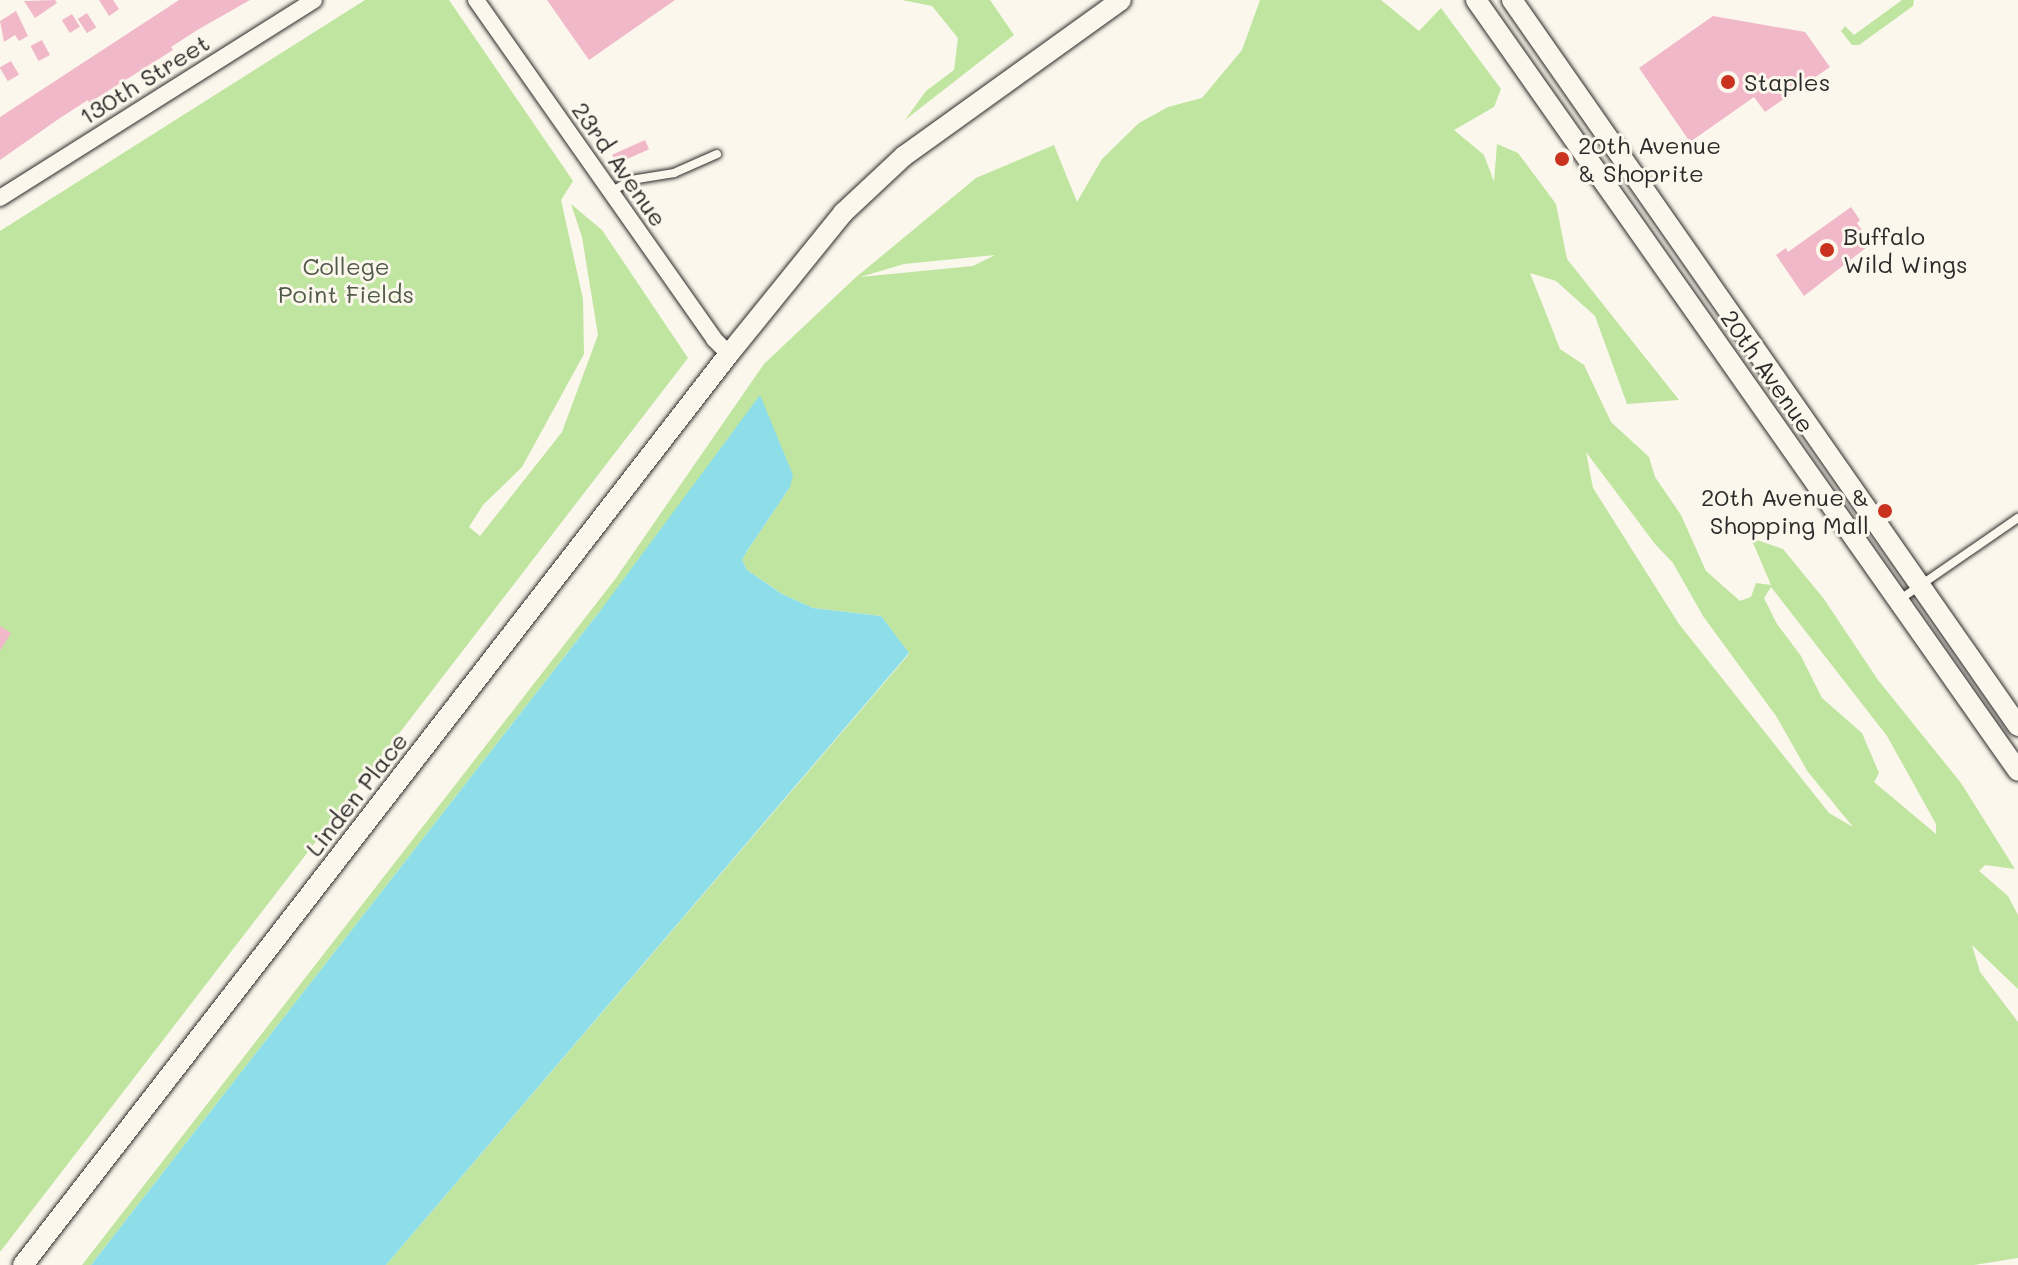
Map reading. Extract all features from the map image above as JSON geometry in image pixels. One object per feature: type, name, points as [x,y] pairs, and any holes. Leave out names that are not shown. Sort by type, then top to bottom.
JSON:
[{"type":"street","name":"130th Street","points":[[0,198],[314,0]]},
{"type":"street","name":"23rd Avenue","points":[[476,0],[714,339],[729,354]]},
{"type":"street","name":"Linden Place","points":[[23,1265],[729,354],[843,213],[904,156],[1121,0]]},
{"type":"street","name":"20th Avenue","points":[[1476,0],[2018,771]]},
{"type":"street","name":"20th Avenue","points":[[1512,0],[2018,726]]},
{"type":"lane","points":[[610,192],[631,180],[674,173],[717,154]]},
{"type":"lane","points":[[1898,601],[2018,518]]},
{"type":"green space","name":"College Point Fields","points":[[365,0],[449,0],[573,181],[561,200],[583,299],[584,354],[522,467],[483,505],[469,527],[480,536],[562,432],[598,335],[582,237],[571,204],[602,230],[688,358],[0,1252],[0,231]]},
{"type":"green space","points":[[902,0],[990,0],[1014,35],[905,120],[926,91],[954,70],[958,38],[932,6]]},
{"type":"green space","points":[[1260,0],[1381,0],[1419,31],[1441,8],[1501,89],[1494,107],[1454,130],[1484,155],[1494,182],[1497,144],[1518,153],[1556,204],[1567,259],[1679,400],[1627,404],[1595,316],[1556,281],[1530,273],[1560,349],[1584,365],[1611,422],[1649,457],[1655,477],[1681,515],[1706,571],[1740,601],[1751,597],[1756,583],[1771,585],[1751,538],[1783,549],[1824,599],[1878,680],[1961,783],[2015,869],[1985,865],[1979,871],[2008,896],[2018,915],[2018,989],[1972,945],[1980,972],[2018,1022],[2018,1258],[1974,1265],[386,1265],[909,654],[881,616],[813,608],[782,594],[747,570],[742,560],[790,487],[600,611],[91,1265],[82,1265],[616,578],[764,364],[855,278],[976,178],[1054,145],[1077,202],[1102,159],[1139,123],[1168,107],[1202,98],[1242,50]],"holes":[[[995,255],[973,266],[860,277],[904,264]],[[1586,452],[1655,544],[1673,563],[1703,616],[1776,716],[1808,772],[1853,827],[1829,813],[1679,624],[1593,488]],[[1771,587],[1887,736],[1936,824],[1936,834],[1874,782],[1879,773],[1862,733],[1822,698],[1801,656],[1777,624],[1764,598]]]},
{"type":"green space","points":[[1902,0],[1914,0],[1913,6],[1859,45],[1852,45],[1841,31],[1845,26],[1854,35]]},
{"type":"water","points":[[760,395],[793,475],[790,487],[742,560],[747,570],[782,594],[813,608],[881,616],[909,653],[386,1265],[91,1265],[600,611]]},
{"type":"building","points":[[55,0],[57,3],[35,18],[24,1]]},
{"type":"building","points":[[99,0],[113,0],[119,9],[109,16]]},
{"type":"building","points":[[179,0],[250,0],[199,29],[171,47],[173,50],[89,103],[88,100],[0,160],[0,117]]},
{"type":"building","points":[[547,0],[675,0],[589,60]]},
{"type":"building","points":[[16,11],[28,36],[19,41],[15,35],[4,42],[0,21]]},
{"type":"building","points":[[87,13],[96,27],[87,33],[78,19]]},
{"type":"building","points":[[72,14],[80,27],[70,33],[62,20]]},
{"type":"building","name":"Staples","points":[[1713,16],[1805,32],[1830,67],[1765,112],[1754,97],[1690,142],[1639,68]]},
{"type":"building","points":[[42,40],[50,55],[39,61],[31,46]]},
{"type":"building","points":[[11,61],[19,75],[8,81],[0,67]]},
{"type":"building","points":[[645,140],[649,149],[616,164],[612,155]]},
{"type":"building","name":"Buffalo Wild Wings","points":[[1851,207],[1871,244],[1804,296],[1776,255],[1786,248],[1788,252]]},
{"type":"building","points":[[0,626],[11,633],[0,651]]},
{"type":"place","name":"Staples","points":[[1728,82]]},
{"type":"place","name":"20th Avenue & Shoprite","points":[[1562,159]]},
{"type":"place","name":"Buffalo Wild Wings","points":[[1827,250]]},
{"type":"place","name":"20th Avenue & Shopping Mall","points":[[1885,511]]}]
